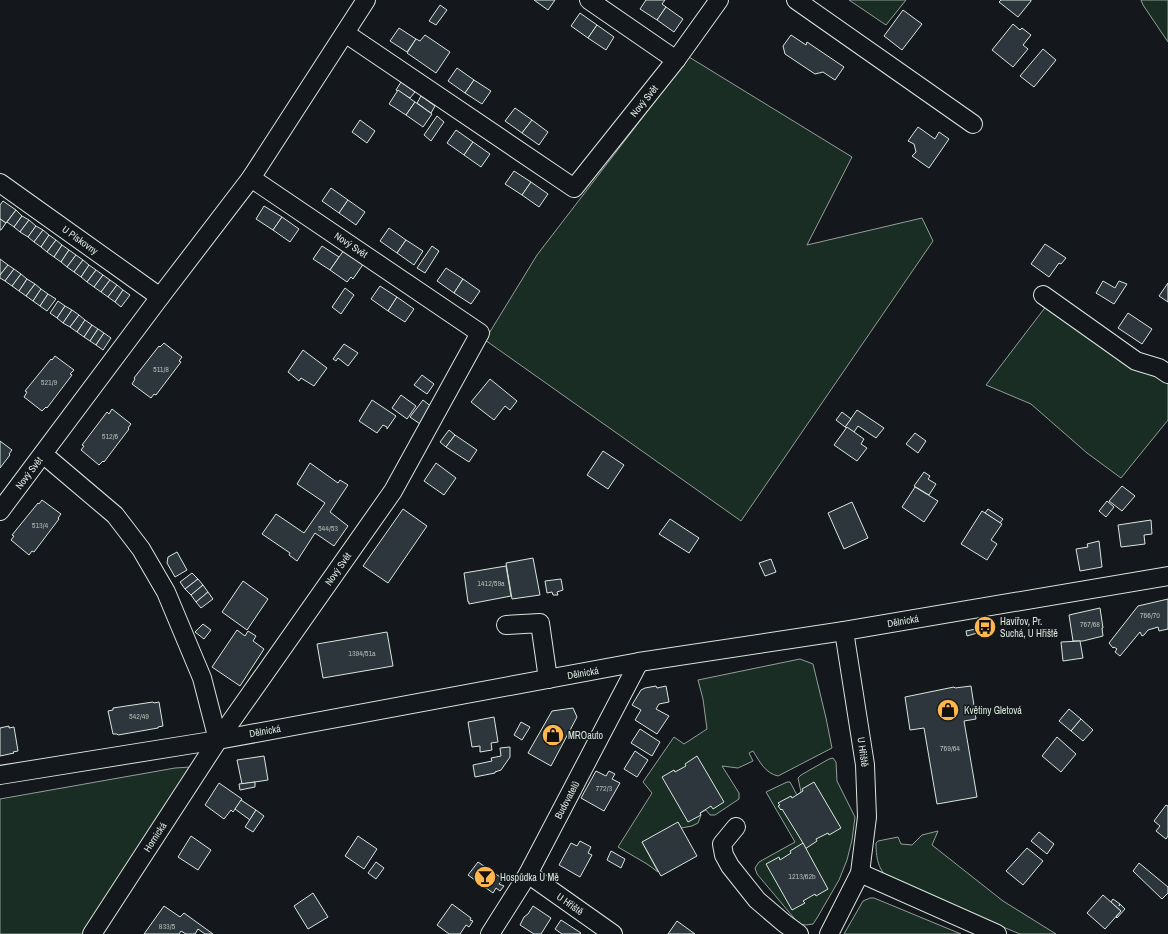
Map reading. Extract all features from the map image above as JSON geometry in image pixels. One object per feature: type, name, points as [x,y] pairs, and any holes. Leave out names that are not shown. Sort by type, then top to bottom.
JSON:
[{"type":"street","name":"Nový Svět","points":[[0,511],[160,297],[252,178],[366,0]]},
{"type":"street","points":[[589,0],[676,60]]},
{"type":"street","name":"Nový Svět","points":[[345,33],[574,188],[676,60],[719,0]]},
{"type":"street","points":[[796,0],[973,124]]},
{"type":"street","name":"Nový Svět","points":[[218,740],[393,490],[480,333],[252,178]]},
{"type":"street","name":"U Pískovny","points":[[0,183],[160,297]]},
{"type":"street","points":[[1043,295],[1136,360],[1159,368],[1168,374]]},
{"type":"street","name":"Nový Svět","points":[[43,454],[115,515],[141,549],[166,592],[202,678],[218,740]]},
{"type":"street","name":"Dělnická","points":[[0,775],[218,740],[639,662],[844,631],[1168,576]]},
{"type":"street","points":[[506,625],[540,622],[548,679]]},
{"type":"street","name":"U Hřiště","points":[[829,934],[860,873],[867,817],[866,765],[844,631]]},
{"type":"street","name":"Budovatelů","points":[[490,934],[528,874],[639,662]]},
{"type":"street","name":"Hornická","points":[[92,934],[218,740]]},
{"type":"street","points":[[736,827],[722,844],[724,855],[730,866],[757,900],[784,923],[800,934]]},
{"type":"street","points":[[860,873],[997,934]]},
{"type":"street","name":"U Hřiště","points":[[528,874],[613,934]]},
{"type":"green space","points":[[849,0],[906,0],[886,25]]},
{"type":"green space","points":[[1141,0],[1168,0],[1168,42],[1143,5]]},
{"type":"green space","points":[[689,57],[852,157],[807,245],[922,218],[933,241],[741,521],[485,340],[537,255]]},
{"type":"green space","points":[[1047,305],[1168,381],[1168,420],[1121,478],[1087,453],[1031,404],[986,385]]},
{"type":"green space","points":[[800,659],[813,664],[832,748],[778,776],[773,775],[766,770],[753,751],[749,753],[753,761],[738,768],[722,766],[739,793],[739,799],[715,815],[710,815],[706,810],[700,813],[701,815],[698,823],[692,826],[681,828],[642,842],[658,872],[618,847],[652,793],[643,782],[674,737],[684,744],[707,729],[703,699],[698,680]]},
{"type":"green space","points":[[833,758],[836,762],[837,781],[855,817],[852,840],[847,860],[839,880],[817,918],[813,924],[799,924],[757,874],[755,868],[759,862],[795,842],[766,792],[790,782],[797,795],[801,792],[798,778]]},
{"type":"green space","points":[[191,767],[86,934],[0,934],[0,799],[175,768]]},
{"type":"green space","points":[[938,831],[932,845],[1003,901],[1056,934],[1020,934],[893,882],[881,870],[877,855],[876,843],[878,841],[898,837],[901,844],[912,845],[922,835]]},
{"type":"green space","points":[[874,898],[961,934],[844,934],[863,901]]},
{"type":"building","points":[[534,0],[555,0],[548,10]]},
{"type":"building","points":[[646,0],[665,0],[662,4],[666,7],[657,20],[640,9]]},
{"type":"building","points":[[1001,0],[1031,1],[1018,17],[999,2]]},
{"type":"building","points":[[440,5],[447,10],[436,25],[429,21]]},
{"type":"building","points":[[666,7],[683,19],[674,32],[657,20]]},
{"type":"building","points":[[903,10],[922,24],[902,50],[884,36]]},
{"type":"building","points":[[580,13],[597,25],[588,38],[571,26]]},
{"type":"building","points":[[1013,24],[1020,30],[1022,28],[1031,35],[1023,45],[1028,49],[1013,67],[992,50]]},
{"type":"building","points":[[597,25],[614,37],[606,50],[588,38]]},
{"type":"building","points":[[399,28],[416,39],[407,52],[390,41]]},
{"type":"building","points":[[425,35],[450,52],[436,73],[407,53],[416,39],[420,41]]},
{"type":"building","points":[[791,35],[806,45],[807,42],[844,67],[835,80],[823,72],[815,74],[785,54],[783,46]]},
{"type":"building","points":[[1043,49],[1056,60],[1034,87],[1020,76]]},
{"type":"building","points":[[457,68],[474,80],[465,93],[448,81]]},
{"type":"building","points":[[474,80],[491,91],[482,104],[465,93]]},
{"type":"building","points":[[401,82],[415,92],[410,98],[396,90]]},
{"type":"building","points":[[398,90],[415,102],[406,115],[389,104]]},
{"type":"building","points":[[421,96],[435,106],[431,113],[417,103]]},
{"type":"building","points":[[415,102],[432,114],[423,127],[406,115]]},
{"type":"building","points":[[515,108],[532,120],[522,133],[505,121]]},
{"type":"building","points":[[437,116],[444,122],[431,141],[424,135]]},
{"type":"building","points":[[360,120],[375,131],[367,143],[352,132]]},
{"type":"building","points":[[532,120],[548,132],[539,145],[522,133]]},
{"type":"building","points":[[918,127],[935,139],[939,132],[949,139],[929,168],[912,156],[916,152],[914,144],[908,141]]},
{"type":"building","points":[[456,130],[473,142],[464,155],[447,143]]},
{"type":"building","points":[[473,142],[490,154],[481,167],[464,155]]},
{"type":"building","points":[[514,171],[531,182],[522,195],[505,184]]},
{"type":"building","points":[[531,182],[548,194],[539,207],[522,195]]},
{"type":"building","points":[[331,188],[348,200],[339,213],[322,201]]},
{"type":"building","points":[[348,200],[365,212],[356,225],[339,213]]},
{"type":"building","points":[[3,201],[16,210],[6,223],[0,219],[0,205]]},
{"type":"building","points":[[264,206],[282,217],[273,230],[256,219]]},
{"type":"building","points":[[16,210],[22,216],[14,227],[7,222]]},
{"type":"building","points":[[22,216],[29,220],[20,232],[14,227]]},
{"type":"building","points":[[282,217],[299,229],[290,242],[273,230]]},
{"type":"building","points":[[0,219],[6,223],[1,230],[0,230]]},
{"type":"building","points":[[29,220],[36,226],[28,237],[20,232]]},
{"type":"building","points":[[36,226],[43,230],[34,242],[28,237]]},
{"type":"building","points":[[389,228],[406,240],[397,253],[380,241]]},
{"type":"building","points":[[43,230],[49,235],[41,247],[34,242]]},
{"type":"building","points":[[49,235],[56,240],[47,252],[41,247]]},
{"type":"building","points":[[56,240],[62,245],[54,257],[47,252]]},
{"type":"building","points":[[406,240],[423,251],[414,265],[397,253]]},
{"type":"building","points":[[1045,244],[1066,258],[1061,264],[1059,263],[1049,277],[1031,264]]},
{"type":"building","points":[[62,245],[69,250],[61,262],[54,257]]},
{"type":"building","points":[[322,246],[339,257],[330,270],[313,259]]},
{"type":"building","points":[[432,246],[439,251],[425,273],[417,268]]},
{"type":"building","points":[[69,250],[76,255],[67,267],[61,262]]},
{"type":"building","points":[[344,250],[364,263],[353,279],[351,277],[347,282],[330,270]]},
{"type":"building","points":[[76,255],[83,260],[74,272],[67,267]]},
{"type":"building","points":[[0,259],[8,265],[0,275]]},
{"type":"building","points":[[83,260],[89,265],[81,277],[74,272]]},
{"type":"building","points":[[8,265],[14,269],[5,281],[0,278],[0,275]]},
{"type":"building","points":[[89,265],[96,270],[87,282],[81,277]]},
{"type":"building","points":[[446,268],[463,279],[454,293],[437,281]]},
{"type":"building","points":[[14,269],[21,274],[12,286],[5,281]]},
{"type":"building","points":[[96,270],[103,275],[94,287],[87,282]]},
{"type":"building","points":[[21,274],[27,279],[19,291],[12,286]]},
{"type":"building","points":[[103,275],[110,280],[101,292],[94,287]]},
{"type":"building","points":[[27,279],[35,284],[26,296],[19,291]]},
{"type":"building","points":[[463,279],[480,291],[471,304],[454,293]]},
{"type":"building","points":[[110,280],[117,285],[108,297],[101,292]]},
{"type":"building","points":[[1103,281],[1115,288],[1119,281],[1127,284],[1114,304],[1096,293]]},
{"type":"building","points":[[1168,283],[1168,302],[1159,296]]},
{"type":"building","points":[[35,284],[41,289],[33,301],[26,296]]},
{"type":"building","points":[[117,285],[123,290],[115,302],[108,297]]},
{"type":"building","points":[[380,286],[397,297],[388,311],[371,299]]},
{"type":"building","points":[[345,288],[354,295],[341,314],[332,307]]},
{"type":"building","points":[[41,289],[48,294],[40,306],[33,301]]},
{"type":"building","points":[[123,290],[130,295],[121,307],[115,302]]},
{"type":"building","points":[[48,294],[56,299],[47,311],[40,306]]},
{"type":"building","points":[[397,297],[414,309],[405,322],[388,311]]},
{"type":"building","points":[[58,301],[65,306],[57,318],[50,313]]},
{"type":"building","points":[[65,306],[72,310],[63,323],[57,318]]},
{"type":"building","points":[[72,310],[79,315],[70,327],[63,323]]},
{"type":"building","points":[[1128,313],[1152,329],[1142,344],[1118,328]]},
{"type":"building","points":[[79,315],[85,320],[77,332],[70,327]]},
{"type":"building","points":[[85,320],[92,325],[84,337],[77,332]]},
{"type":"building","points":[[92,325],[98,329],[90,341],[84,337]]},
{"type":"building","points":[[98,329],[104,333],[96,345],[90,341]]},
{"type":"building","points":[[104,333],[111,338],[103,350],[96,345]]},
{"type":"building","points":[[164,343],[182,357],[179,361],[181,362],[156,395],[154,394],[151,398],[132,384],[135,379],[134,378],[159,346],[160,347]]},
{"type":"building","points":[[344,344],[358,353],[348,366],[338,358],[336,361],[333,359]]},
{"type":"building","points":[[303,350],[327,368],[314,386],[301,378],[299,381],[288,372]]},
{"type":"building","points":[[55,356],[74,370],[70,374],[72,375],[47,408],[46,407],[42,411],[24,397],[27,392],[25,391]]},
{"type":"building","points":[[422,375],[434,384],[427,394],[414,385]]},
{"type":"building","points":[[490,379],[517,401],[510,410],[505,406],[494,420],[471,402]]},
{"type":"building","points":[[401,395],[416,406],[407,419],[392,408]]},
{"type":"building","points":[[372,400],[396,416],[387,429],[387,427],[383,425],[377,433],[359,421]]},
{"type":"building","points":[[423,400],[433,408],[423,426],[410,417]]},
{"type":"building","points":[[112,409],[131,424],[128,428],[129,429],[104,462],[103,461],[99,465],[81,450],[84,446],[82,445],[107,412],[109,414]]},
{"type":"building","points":[[857,410],[884,428],[876,438],[858,426],[854,432],[845,427]]},
{"type":"building","points":[[842,412],[851,419],[845,427],[836,420]]},
{"type":"building","points":[[847,427],[864,439],[861,444],[867,448],[857,461],[834,445]]},
{"type":"building","points":[[449,430],[455,435],[446,447],[440,442]]},
{"type":"building","points":[[915,433],[926,441],[918,453],[906,444]]},
{"type":"building","points":[[455,435],[477,450],[469,462],[446,447]]},
{"type":"building","points":[[0,441],[12,450],[0,468]]},
{"type":"building","points":[[603,451],[624,465],[608,489],[587,475]]},
{"type":"building","points":[[310,463],[338,483],[340,480],[348,485],[330,512],[348,526],[334,546],[315,533],[297,561],[289,555],[290,553],[262,534],[276,514],[304,533],[325,503],[297,484]]},
{"type":"building","points":[[436,463],[456,478],[444,495],[424,481]]},
{"type":"building","points":[[924,472],[930,476],[928,479],[936,484],[929,495],[914,486]]},
{"type":"building","points":[[1122,486],[1135,496],[1122,511],[1109,501]]},
{"type":"building","points":[[915,487],[938,501],[924,522],[902,507]]},
{"type":"building","points":[[42,500],[61,514],[58,518],[59,519],[34,552],[32,551],[29,555],[11,540],[14,536],[12,535]]},
{"type":"building","points":[[1107,501],[1114,507],[1106,517],[1099,511]]},
{"type":"building","points":[[852,502],[868,538],[844,549],[828,513]]},
{"type":"building","points":[[403,509],[427,526],[388,583],[363,566]]},
{"type":"building","points":[[988,509],[1003,519],[1000,523],[985,513]]},
{"type":"building","points":[[982,511],[1002,524],[991,540],[997,544],[987,560],[961,544]]},
{"type":"building","points":[[670,519],[699,538],[689,553],[659,534]]},
{"type":"building","points":[[1151,520],[1152,534],[1144,535],[1145,544],[1121,547],[1118,525]]},
{"type":"building","points":[[1099,541],[1102,567],[1080,571],[1076,549],[1088,547],[1087,544]]},
{"type":"building","points":[[177,552],[187,570],[175,577],[167,563],[168,557]]},
{"type":"building","points":[[533,558],[540,595],[512,599],[506,563]]},
{"type":"building","points":[[771,559],[776,572],[765,576],[759,563]]},
{"type":"building","points":[[506,566],[511,596],[469,604],[464,573]]},
{"type":"building","points":[[192,573],[198,579],[185,589],[180,582]]},
{"type":"building","points":[[198,579],[203,585],[191,595],[185,589]]},
{"type":"building","points":[[561,579],[563,590],[557,592],[558,595],[553,595],[552,592],[547,593],[545,581]]},
{"type":"building","points":[[243,581],[268,599],[247,630],[222,612]]},
{"type":"building","points":[[203,585],[208,592],[196,602],[191,595]]},
{"type":"building","points":[[208,592],[213,599],[201,608],[196,602]]},
{"type":"building","points":[[1168,599],[1168,629],[1159,631],[1158,627],[1148,630],[1142,636],[1140,632],[1120,656],[1115,652],[1117,649],[1114,647],[1113,648],[1109,643],[1138,606]]},
{"type":"building","points":[[1100,608],[1103,636],[1083,641],[1073,641],[1069,615]]},
{"type":"building","points":[[203,624],[211,630],[204,639],[195,632]]},
{"type":"building","points":[[976,629],[977,633],[967,636],[966,631]]},
{"type":"building","points":[[237,630],[245,636],[248,631],[256,636],[253,641],[264,649],[240,686],[212,667]]},
{"type":"building","points":[[387,632],[393,666],[323,678],[317,644]]},
{"type":"building","points":[[1080,641],[1083,658],[1063,661],[1061,642]]},
{"type":"building","points":[[656,686],[657,688],[666,686],[669,702],[659,704],[656,709],[669,716],[657,734],[635,720],[641,710],[632,705],[641,690]]},
{"type":"building","points":[[971,686],[976,719],[964,721],[977,797],[937,804],[924,728],[910,730],[905,697],[954,687]]},
{"type":"building","points":[[159,702],[163,726],[118,735],[113,734],[108,711],[113,710],[113,708]]},
{"type":"building","name":"MROauto","points":[[573,708],[577,717],[551,766],[528,753],[552,711]]},
{"type":"building","points":[[1069,709],[1081,719],[1071,731],[1059,721]]},
{"type":"building","points":[[494,717],[498,742],[491,743],[492,750],[480,752],[480,746],[472,747],[468,722]]},
{"type":"building","points":[[1081,719],[1093,730],[1083,741],[1071,731]]},
{"type":"building","points":[[521,722],[530,727],[522,740],[514,735]]},
{"type":"building","points":[[9,726],[9,728],[14,727],[18,751],[0,756],[0,728]]},
{"type":"building","points":[[640,729],[660,742],[652,756],[631,743]]},
{"type":"building","points":[[1057,737],[1076,754],[1061,772],[1042,756]]},
{"type":"building","points":[[510,747],[510,757],[501,770],[495,773],[475,777],[473,765],[492,761],[491,758],[501,756],[500,748]]},
{"type":"building","points":[[635,751],[648,760],[637,777],[624,769]]},
{"type":"building","points":[[264,756],[268,780],[242,784],[237,760]]},
{"type":"building","points":[[697,756],[724,802],[713,809],[711,806],[700,813],[701,815],[688,822],[662,777],[674,770],[675,772],[686,766],[685,764]]},
{"type":"building","points":[[596,771],[606,776],[609,771],[615,774],[612,779],[620,783],[604,811],[581,798]]},
{"type":"building","points":[[255,782],[255,787],[240,790],[239,784]]},
{"type":"building","points":[[814,782],[841,828],[829,835],[828,833],[816,839],[817,841],[805,849],[803,843],[782,809],[781,810],[778,806],[780,805],[778,803],[791,796],[792,798],[803,791],[802,789]]},
{"type":"building","points":[[219,783],[242,799],[233,812],[231,810],[224,819],[205,805]]},
{"type":"building","points":[[241,800],[256,810],[250,820],[235,809]]},
{"type":"building","points":[[1166,805],[1168,806],[1168,836],[1166,839],[1156,831],[1160,826],[1154,821]]},
{"type":"building","points":[[256,810],[264,816],[253,832],[245,827]]},
{"type":"building","points":[[678,822],[697,856],[661,876],[642,842]]},
{"type":"building","points":[[1039,832],[1054,844],[1047,854],[1031,841]]},
{"type":"building","points":[[191,836],[211,850],[198,870],[178,857]]},
{"type":"building","points":[[358,836],[377,849],[364,869],[345,856]]},
{"type":"building","points":[[580,841],[591,847],[588,853],[592,855],[580,877],[559,865],[571,843],[577,846]]},
{"type":"building","points":[[803,843],[828,889],[803,901],[805,903],[792,910],[766,864],[779,857],[780,860],[791,853],[790,851]]},
{"type":"building","points":[[1027,848],[1043,861],[1023,885],[1006,871]]},
{"type":"building","points":[[611,851],[625,859],[621,868],[607,860]]},
{"type":"building","points":[[376,862],[384,868],[376,879],[368,873]]},
{"type":"building","name":"Hospůdka U Mě","points":[[478,862],[503,879],[499,884],[504,886],[500,891],[496,888],[493,893],[468,875]]},
{"type":"building","points":[[1139,863],[1168,887],[1168,893],[1162,899],[1133,871]]},
{"type":"building","points":[[313,893],[328,917],[308,929],[294,906]]},
{"type":"building","points":[[1103,895],[1121,911],[1105,929],[1087,913]]},
{"type":"building","points":[[1113,899],[1125,909],[1117,918],[1116,917],[1121,911],[1111,902]]},
{"type":"building","points":[[452,904],[473,921],[469,927],[466,925],[460,934],[449,934],[437,925]]},
{"type":"building","points":[[164,906],[180,917],[184,913],[213,934],[205,934],[198,929],[195,934],[186,934],[181,931],[179,934],[144,934]]},
{"type":"building","points":[[533,906],[551,918],[541,934],[534,934],[520,925],[524,917]]},
{"type":"building","points":[[561,920],[581,933],[562,934],[555,929]]},
{"type":"building","points":[[677,921],[695,934],[668,934]]},
{"type":"place","name":"Havířov, Pr. Suchá, U Hřiště","points":[[985,627]]},
{"type":"place","name":"Květiny Gletová","points":[[948,710]]},
{"type":"place","name":"MROauto","points":[[553,735]]},
{"type":"place","name":"Hospůdka U Mě","points":[[485,877]]}]
